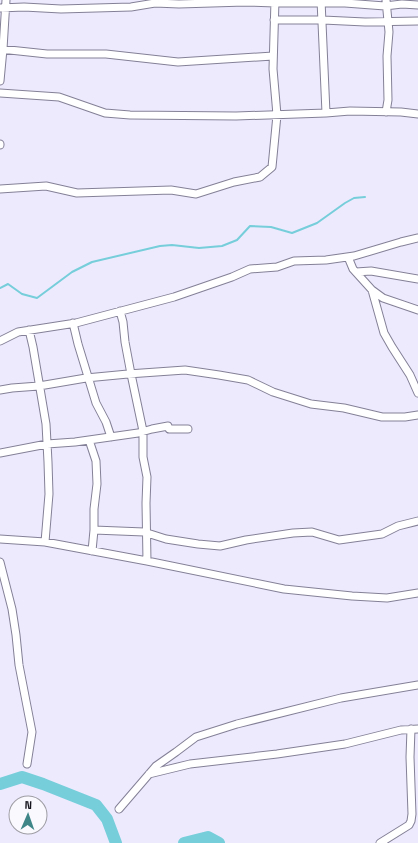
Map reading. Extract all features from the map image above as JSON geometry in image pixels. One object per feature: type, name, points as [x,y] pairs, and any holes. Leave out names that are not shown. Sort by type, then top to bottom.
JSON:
[{"type":"street","points":[[0,81],[3,8],[6,0]]},
{"type":"street","points":[[3,8],[131,8],[155,3],[178,4],[245,1],[387,3],[418,5]]},
{"type":"street","points":[[0,189],[46,186],[77,193],[172,190],[196,194],[234,182],[260,177],[272,167],[277,115],[273,69],[275,2]]},
{"type":"street","points":[[322,2],[326,113]]},
{"type":"street","points":[[386,112],[388,100],[387,56],[389,32],[387,3]]},
{"type":"street","points":[[274,20],[364,22],[418,21]]},
{"type":"street","points":[[2,49],[47,54],[106,54],[178,62],[273,56]]},
{"type":"street","points":[[0,93],[59,97],[105,113],[188,116],[277,115],[350,111],[418,114]]},
{"type":"street","points":[[0,341],[18,332],[96,318],[174,297],[232,277],[250,269],[277,267],[294,261],[326,260],[348,257],[418,238]]},
{"type":"street","points":[[348,257],[353,269],[372,290],[384,298],[418,310]]},
{"type":"street","points":[[356,272],[371,271],[418,279]]},
{"type":"street","points":[[372,290],[384,333],[410,375],[418,393]]},
{"type":"street","points":[[120,311],[143,431],[143,457],[147,477],[147,561]]},
{"type":"street","points":[[73,323],[96,403],[106,422],[111,437]]},
{"type":"street","points":[[29,330],[46,424],[49,494],[45,542]]},
{"type":"street","points":[[0,390],[39,386],[89,378],[185,370],[248,380],[273,392],[311,404],[344,408],[382,417],[405,417],[418,415]]},
{"type":"street","points":[[0,453],[47,444],[111,437],[168,426],[169,430],[188,429]]},
{"type":"street","points":[[88,440],[96,461],[97,484],[92,551]]},
{"type":"street","points":[[94,530],[144,532],[166,540],[220,546],[246,540],[293,533],[312,532],[339,540],[382,534],[398,526],[418,521]]},
{"type":"street","points":[[0,539],[45,542],[284,589],[388,598],[418,593]]},
{"type":"street","points":[[0,562],[13,616],[19,665],[32,732],[27,764]]},
{"type":"street","points":[[119,809],[156,766],[196,737],[237,724],[341,698],[418,685]]},
{"type":"street","points":[[149,774],[190,764],[277,754],[344,744],[401,730],[415,729],[410,757],[412,821],[409,825],[380,843]]},
{"type":"waterway","points":[[0,288],[8,284],[22,294],[37,298],[72,272],[92,262],[160,246],[172,245],[199,248],[222,246],[237,240],[250,226],[271,227],[292,233],[317,223],[354,198],[365,197]]},
{"type":"waterway","points":[[0,784],[22,777],[96,805],[107,819],[116,843]]},
{"type":"waterway","points":[[184,843],[208,837],[219,843]]}]
